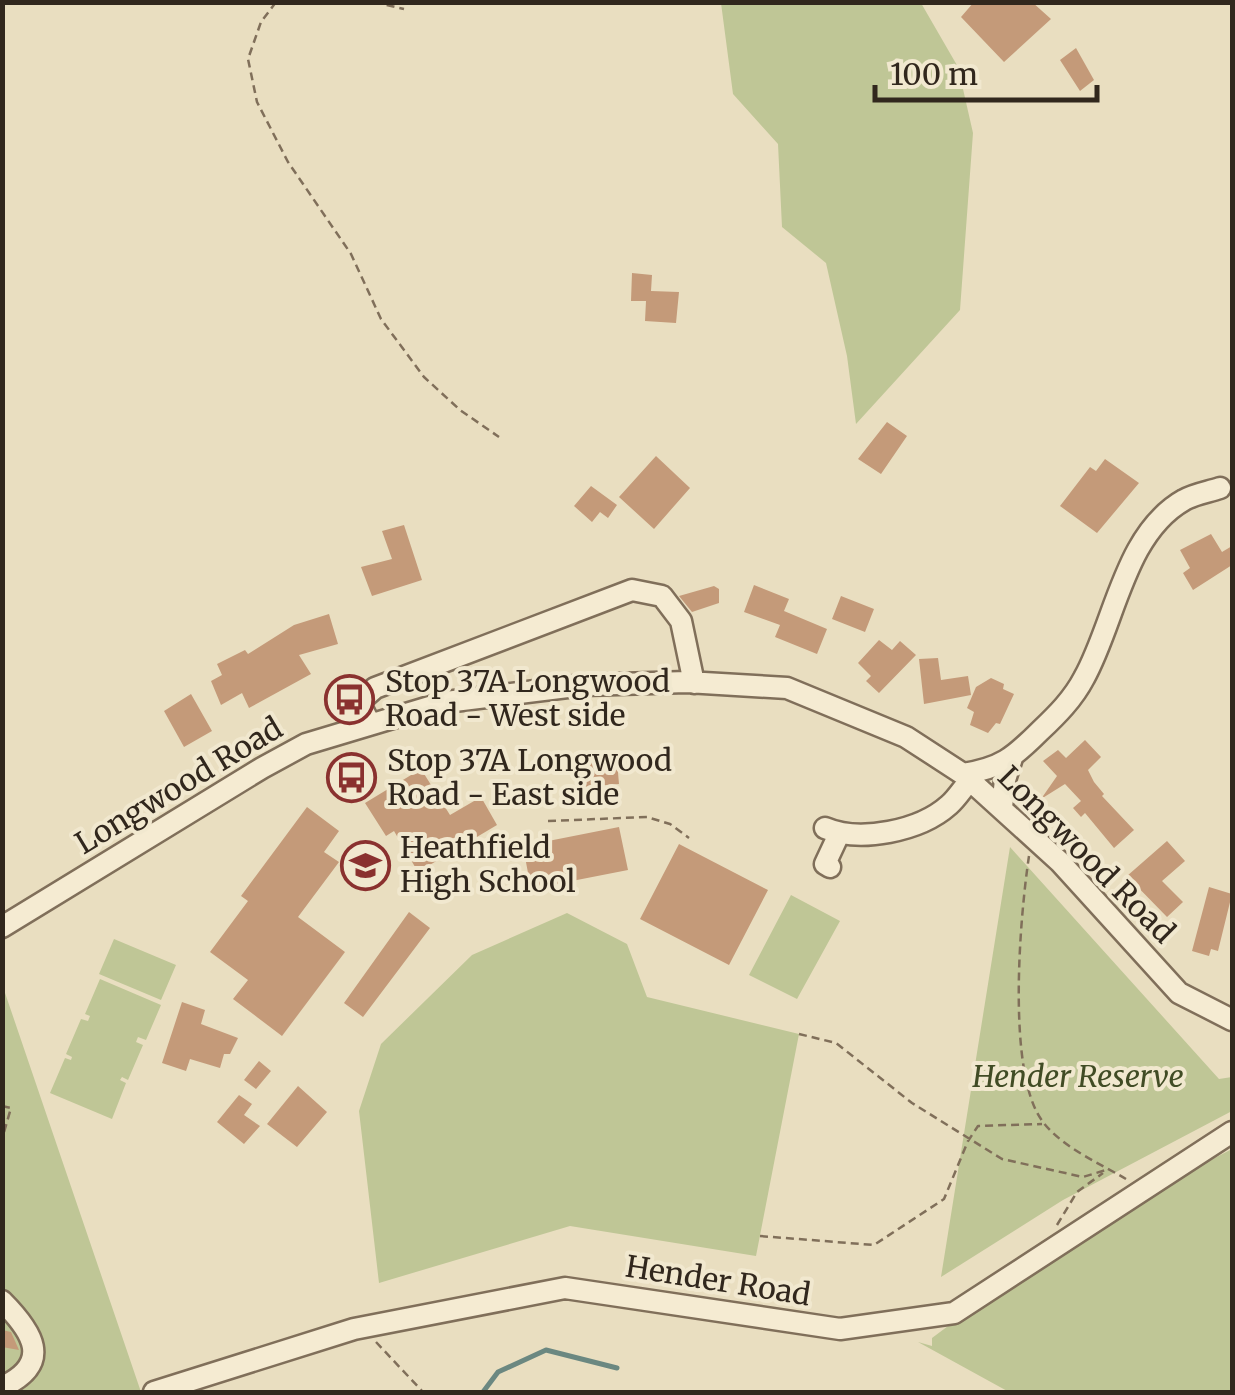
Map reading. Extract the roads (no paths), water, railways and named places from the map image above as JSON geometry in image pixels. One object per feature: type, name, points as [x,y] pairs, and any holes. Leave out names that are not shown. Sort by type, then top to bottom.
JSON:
[{"type":"street","points":[[830,867],[825,864],[832,831],[852,836],[901,830],[948,807],[966,777],[1012,758],[1064,707],[1085,678],[1133,559],[1159,521],[1184,500],[1220,488]]},
{"type":"street","points":[[370,724],[359,702],[375,688],[632,590],[662,596],[681,621],[694,683]]},
{"type":"street","name":"Longwood Road","points":[[2,927],[262,768],[306,744],[370,724],[446,702],[584,685],[694,683],[788,688],[906,737],[966,777],[1032,836],[1179,993],[1232,1020]]},
{"type":"street","points":[[1002,806],[1012,758]]},
{"type":"street","name":"Hender Road","points":[[154,1392],[354,1329],[565,1288],[840,1330],[954,1313],[1232,1132]]},
{"type":"street","points":[[2,1301],[26,1326],[33,1337],[34,1351],[22,1376],[2,1387]]},
{"type":"waterway","points":[[483,1392],[498,1372],[546,1350],[617,1368]]},
{"type":"place","name":"Stop 37A Longwood Road - West side","points":[[350,699]]},
{"type":"place","name":"Stop 37A Longwood Road - East side","points":[[352,778]]},
{"type":"place","name":"Heathfield High School","points":[[365,865]]},
{"type":"park label","name":"Hender Reserve","points":[[1078,1077]]}]
